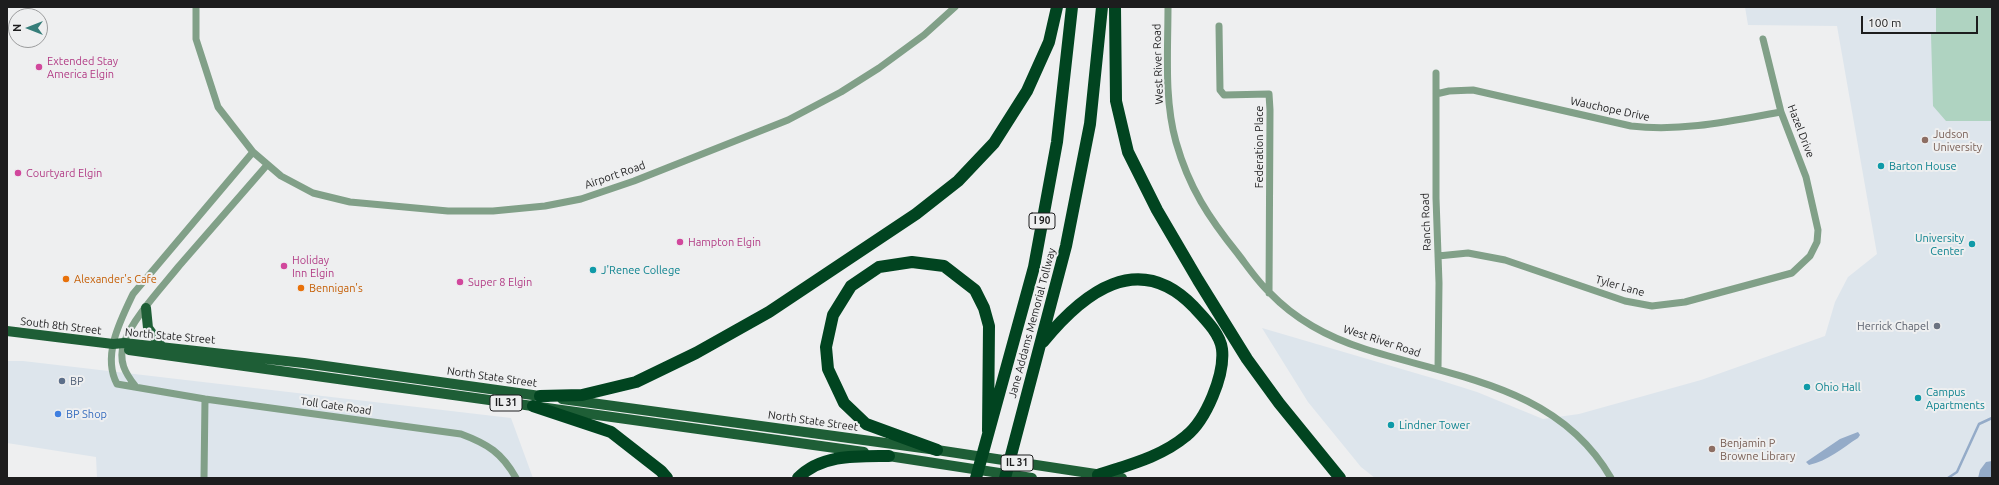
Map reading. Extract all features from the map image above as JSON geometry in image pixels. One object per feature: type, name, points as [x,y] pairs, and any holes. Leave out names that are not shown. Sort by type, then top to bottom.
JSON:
[{"type":"highway","points":[[536,401],[582,395],[636,382],[696,353],[769,312],[916,214],[958,181],[994,143],[1027,91],[1049,42],[1057,7]]},
{"type":"highway","name":"Jane Addams Memorial Tollway","points":[[976,478],[1034,267],[1057,142],[1072,7]]},
{"type":"highway","name":"Jane Addams Memorial Tollway","points":[[1005,478],[1066,246],[1090,124],[1102,7]]},
{"type":"highway","points":[[1115,7],[1116,101],[1128,152],[1164,222],[1247,358],[1279,403],[1340,478]]},
{"type":"highway","points":[[937,450],[866,424],[844,403],[828,369],[826,347],[833,315],[851,286],[880,267],[912,262],[944,266],[975,290],[984,308],[989,326],[988,431]]},
{"type":"highway","points":[[1040,346],[1059,322],[1083,300],[1108,286],[1135,280],[1153,281],[1176,291],[1185,298],[1205,319],[1220,341],[1222,350],[1221,361],[1214,394],[1206,413],[1195,427],[1182,440],[1157,454],[1098,475]]},
{"type":"highway","points":[[536,401],[611,432],[661,471],[667,478]]},
{"type":"highway","points":[[798,478],[816,464],[854,456],[889,456]]},
{"type":"main road","points":[[146,308],[148,328],[162,347]]},
{"type":"main road","name":"South 8th Street","points":[[7,331],[113,344]]},
{"type":"main road","name":"North State Street","points":[[113,344],[536,401],[937,450],[1122,478]]},
{"type":"main road","name":"North State Street","points":[[124,346],[162,347],[304,363],[536,401],[1032,478]]},
{"type":"street","name":"Airport Road","points":[[196,7],[196,39],[218,107],[253,152],[266,165],[281,176],[312,193],[331,199],[358,204],[448,211],[492,211],[545,206],[581,199],[640,178],[788,120],[841,92],[879,68],[924,35],[955,7]]},
{"type":"street","name":"West River Road","points":[[1168,7],[1168,94],[1176,141],[1190,182],[1212,221],[1269,293],[1306,321],[1348,343],[1438,369],[1514,394],[1544,409],[1581,438],[1611,478]]},
{"type":"street","name":"Federation Place","points":[[1219,26],[1220,90],[1224,95],[1269,94],[1269,293]]},
{"type":"street","name":"Hazel Drive","points":[[1763,39],[1781,112],[1806,177],[1818,230]]},
{"type":"street","name":"Ranch Road","points":[[1436,73],[1438,369]]},
{"type":"street","name":"Wauchope Drive","points":[[1436,94],[1449,91],[1473,90],[1631,126],[1651,129],[1683,128],[1781,112]]},
{"type":"street","name":"Toll Gate Road","points":[[253,152],[133,294],[124,313],[113,344],[111,373],[117,384],[206,399],[462,434],[496,451],[516,478]]},
{"type":"street","points":[[136,387],[124,372],[122,363],[124,346],[146,308],[155,294],[266,165]]},
{"type":"street","name":"Tyler Lane","points":[[1438,256],[1458,253],[1487,255],[1625,302],[1639,305],[1667,305],[1685,302],[1792,273],[1810,256],[1816,242],[1818,230]]},
{"type":"street","points":[[204,478],[206,399]]},
{"type":"shaded area","name":"Judson University","points":[[1745,7],[1992,7],[1992,478],[1375,478],[1361,467],[1308,402],[1262,328],[1477,392],[1543,419],[1579,414],[1701,380],[1825,336],[1835,302],[1848,277],[1877,254],[1837,26],[1748,25]]},
{"type":"shaded area","points":[[7,361],[23,361],[511,418],[533,478],[97,478],[96,457],[7,443]]},
{"type":"green space","points":[[1936,7],[1992,7],[1992,121],[1946,121],[1933,106],[1931,34],[1936,33]]},
{"type":"water","points":[[1858,432],[1860,435],[1858,438],[1829,457],[1809,465],[1806,462],[1840,439]]},
{"type":"water","points":[[1992,461],[1992,478],[1978,478],[1980,470],[1986,462]]},
{"type":"waterway","points":[[1948,478],[1957,472],[1979,424],[1992,418]]},
{"type":"place","name":"Extended Stay America Elgin","points":[[39,67]]},
{"type":"place","name":"Judson University","points":[[1925,140]]},
{"type":"place","name":"Barton House","points":[[1881,166]]},
{"type":"place","name":"Courtyard Elgin","points":[[18,173]]},
{"type":"place","name":"Hampton Elgin","points":[[680,242]]},
{"type":"place","name":"University Center","points":[[1972,244]]},
{"type":"place","name":"Holiday Inn Elgin","points":[[284,266]]},
{"type":"place","name":"J'Renee College","points":[[593,270]]},
{"type":"place","name":"Alexander's Cafe","points":[[66,279]]},
{"type":"place","name":"Super 8 Elgin","points":[[460,282]]},
{"type":"place","name":"Bennigan's","points":[[301,288]]},
{"type":"place","name":"Herrick Chapel","points":[[1937,326]]},
{"type":"place","name":"BP","points":[[62,381]]},
{"type":"place","name":"Ohio Hall","points":[[1807,387]]},
{"type":"place","name":"Campus Apartments","points":[[1918,398]]},
{"type":"place","name":"BP Shop","points":[[58,414]]},
{"type":"place","name":"Lindner Tower","points":[[1391,425]]},
{"type":"place","name":"Benjamin P Browne Library","points":[[1712,449]]}]
